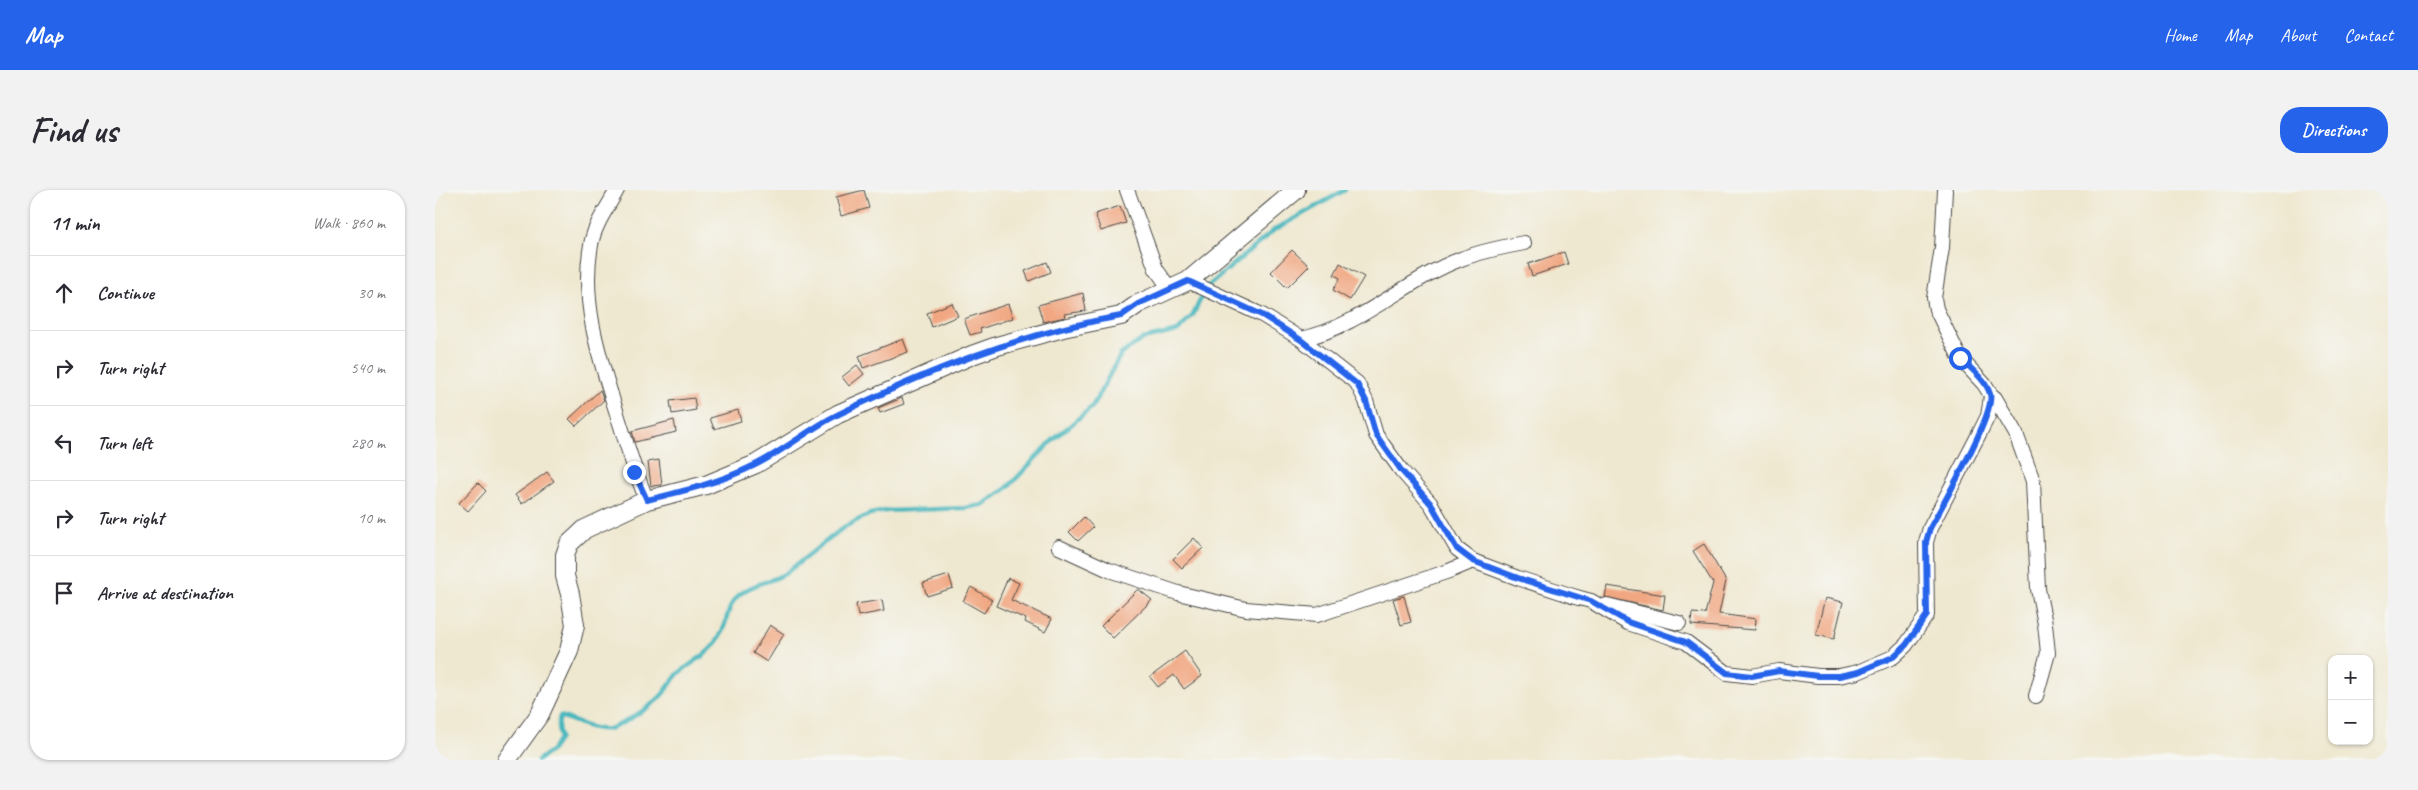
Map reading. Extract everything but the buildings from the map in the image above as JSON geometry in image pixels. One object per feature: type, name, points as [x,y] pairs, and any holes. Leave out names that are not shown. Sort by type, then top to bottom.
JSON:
[{"type":"street","points":[[617,190],[596,228],[591,244],[589,262],[591,317],[595,341],[634,472],[647,500]]},
{"type":"street","points":[[1127,190],[1156,269],[1170,290]]},
{"type":"street","points":[[507,760],[539,714],[561,672],[573,636],[573,608],[565,576],[565,555],[569,544],[585,529],[647,500],[706,484],[756,464],[838,414],[964,359],[997,346],[1121,316],[1138,304],[1188,281],[1250,227],[1287,200],[1296,190]]},
{"type":"street","points":[[1945,190],[1943,240],[1935,298],[1936,309],[1960,358],[1995,398],[2016,434],[2033,481],[2038,589],[2045,624],[2048,653],[2036,696]]},
{"type":"street","points":[[1301,340],[1336,330],[1406,288],[1460,259],[1524,243]]},
{"type":"street","points":[[1188,281],[1262,315],[1301,340],[1357,384],[1366,401],[1376,435],[1401,470],[1431,504],[1457,549],[1473,561],[1571,596],[1591,601],[1628,622],[1686,642],[1715,666],[1727,673],[1739,676],[1752,676],[1779,671],[1818,676],[1839,676],[1877,665],[1893,657],[1906,645],[1927,615],[1926,542],[1930,528],[1988,416],[1991,395]]},
{"type":"street","points":[[1059,547],[1109,570],[1178,593],[1247,609],[1317,615],[1449,571],[1473,561]]},
{"type":"street","points":[[1571,596],[1679,623]]},
{"type":"waterway","points":[[538,760],[552,750],[560,738],[558,726],[560,716],[590,727],[608,729],[650,706],[663,694],[679,673],[713,646],[721,635],[732,604],[740,594],[751,587],[786,573],[844,527],[870,514],[886,511],[965,508],[982,505],[996,496],[1008,487],[1053,440],[1092,407],[1121,354],[1143,339],[1178,331],[1193,315],[1206,288],[1274,230],[1345,190]]},
{"type":"route","points":[[634,472],[647,500],[706,484],[756,464],[838,414],[938,369],[997,346],[1063,328],[1121,316],[1138,304],[1188,281],[1262,315],[1345,372],[1357,384],[1366,401],[1376,435],[1401,470],[1431,504],[1457,549],[1473,561],[1571,596],[1591,601],[1628,622],[1658,634],[1674,637],[1686,642],[1715,666],[1727,673],[1739,676],[1752,676],[1765,672],[1779,671],[1818,676],[1839,676],[1858,672],[1893,657],[1906,645],[1927,615],[1926,542],[1930,528],[1988,416],[1990,404],[1991,395],[1984,384],[1960,358]]}]
